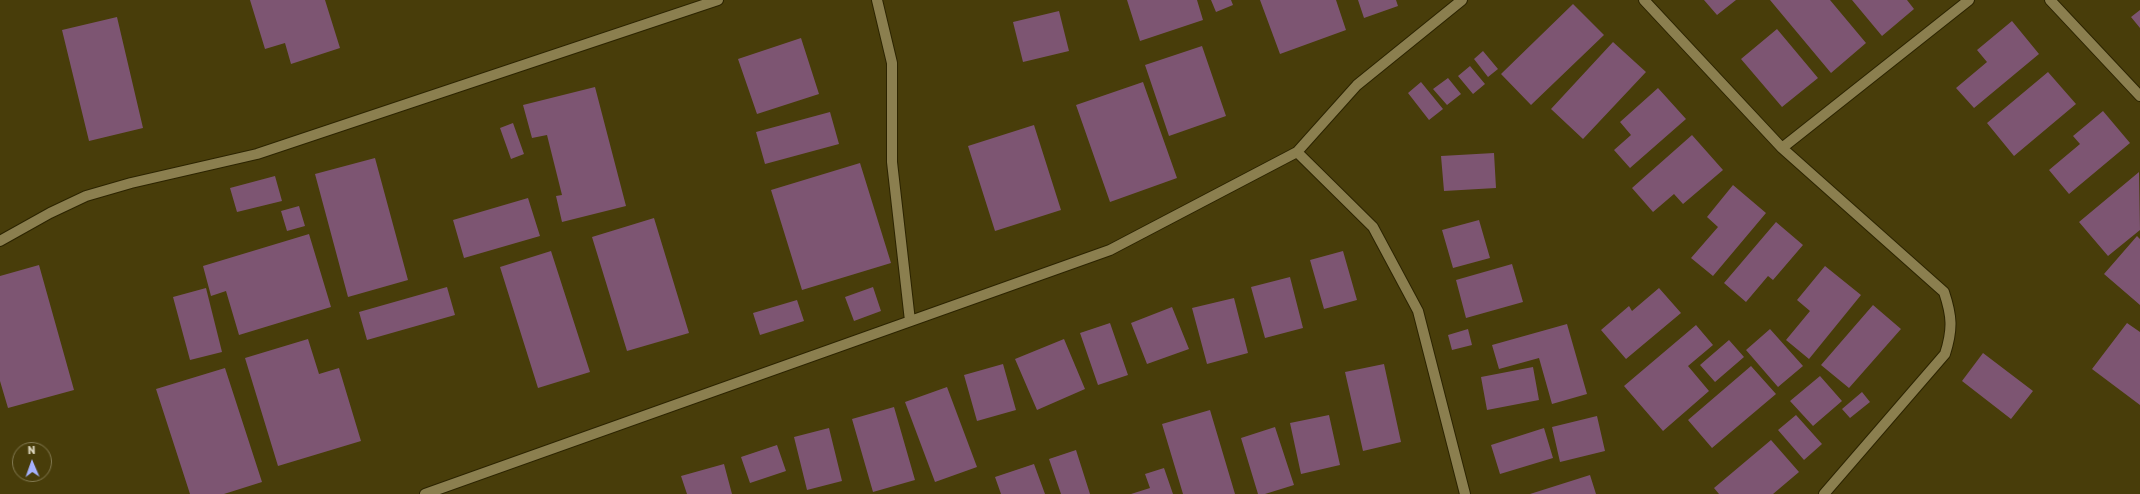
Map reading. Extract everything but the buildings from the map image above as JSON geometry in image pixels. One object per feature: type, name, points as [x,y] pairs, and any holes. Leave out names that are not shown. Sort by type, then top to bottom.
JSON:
[{"type":"street","points":[[0,241],[50,213],[86,196],[131,183],[257,154],[718,0]]},
{"type":"street","points":[[877,0],[892,62],[892,162],[910,321]]},
{"type":"street","points":[[425,494],[1110,250],[1297,152],[1358,84],[1462,0]]},
{"type":"street","points":[[1644,0],[1782,148],[1944,292],[1951,312],[1949,339],[1945,354],[1824,494]]},
{"type":"street","points":[[1782,148],[1969,0]]},
{"type":"street","points":[[2050,0],[2140,96]]},
{"type":"street","points":[[1297,152],[1373,227],[1418,311],[1465,494]]}]
